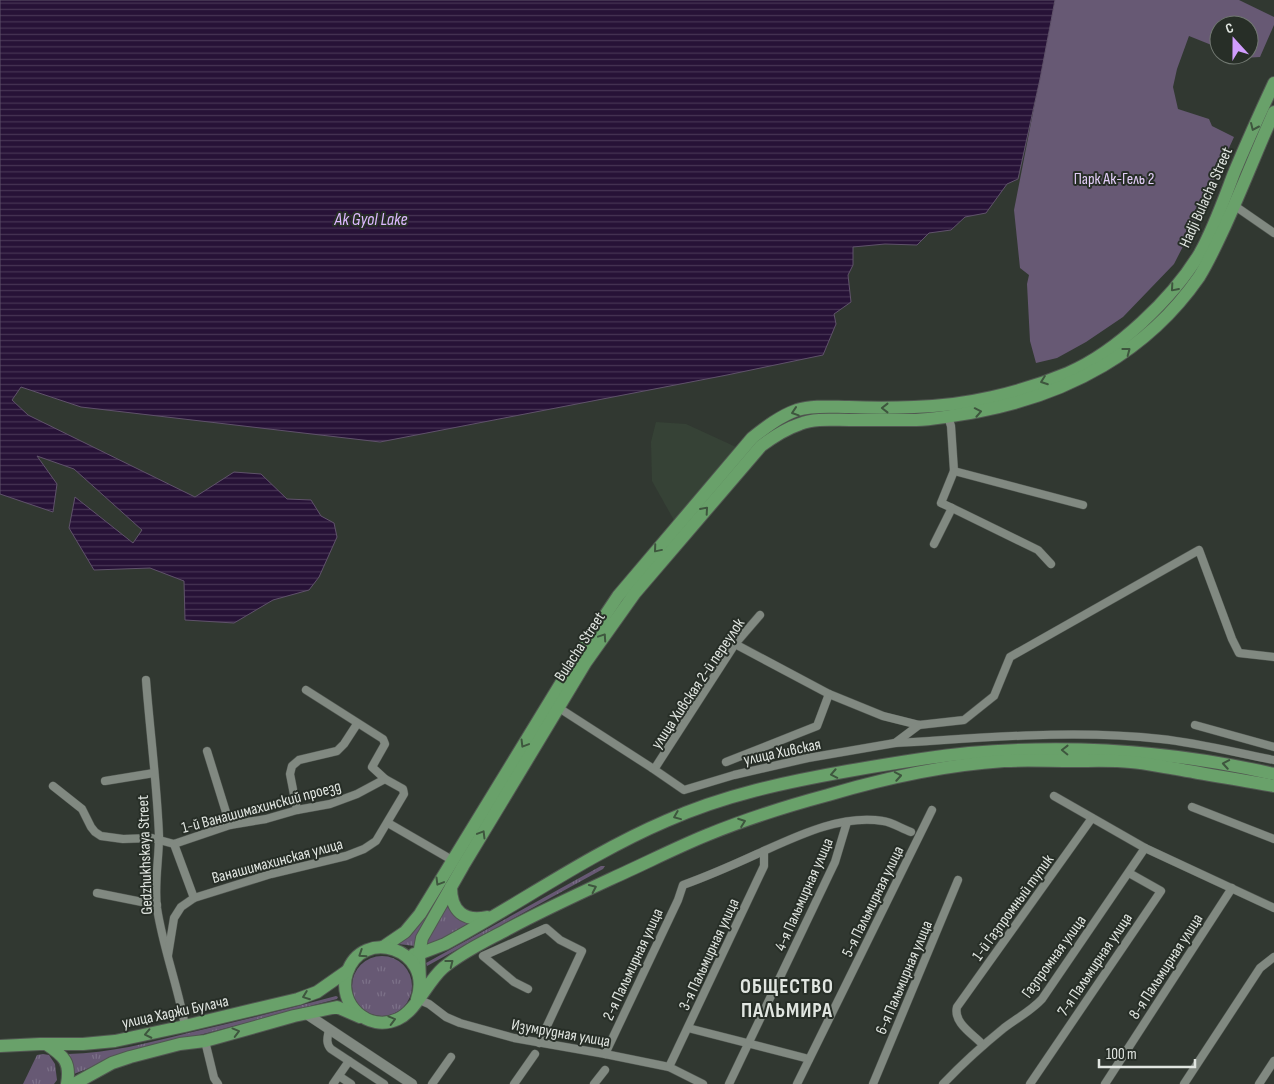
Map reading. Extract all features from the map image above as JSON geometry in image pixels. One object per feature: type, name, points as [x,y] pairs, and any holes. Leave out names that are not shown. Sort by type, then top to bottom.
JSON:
[{"type":"main road","name":"Hadji Bulacha Street","points":[[1214,236],[1244,150],[1274,83]]},
{"type":"main road","name":"Hadji Bulacha Street","points":[[948,417],[1012,405],[1052,391],[1103,367],[1147,335],[1174,308],[1214,236],[1235,206],[1274,112]]},
{"type":"main road","name":"Hadji Bulacha Street","points":[[844,414],[948,404],[1016,392],[1069,373],[1098,356],[1127,335],[1194,272]]},
{"type":"main road","name":"Bulacha Street","points":[[384,947],[398,938],[414,922],[457,863],[554,705],[635,593],[761,446],[778,433],[801,423],[844,414],[918,420],[948,417]]},
{"type":"main road","points":[[406,955],[419,954],[445,944],[616,846],[668,820],[699,807],[760,789],[830,774],[969,753],[1062,750],[1147,753],[1213,762],[1274,774]]},
{"type":"main road","points":[[417,1000],[420,982],[416,968],[406,955],[394,949],[384,947],[372,948],[355,959],[348,971],[345,985],[347,998],[355,1011],[365,1018],[379,1023],[396,1020],[410,1010],[417,1000],[430,981],[459,956],[530,918],[707,835],[787,806],[884,779],[944,768],[1005,761],[1132,762],[1274,786]]},
{"type":"main road","name":"Bulacha Street","points":[[420,982],[419,954],[422,938],[451,887],[457,863]]},
{"type":"main road","points":[[451,887],[455,907],[463,915],[475,919],[492,916]]},
{"type":"main road","name":"улица Хаджи Булача","points":[[0,1046],[104,1042],[185,1026],[298,999],[317,992],[348,971]]},
{"type":"main road","name":"улица Хаджи Булача","points":[[74,1084],[112,1063],[130,1057],[180,1044],[205,1040],[305,1013],[337,1007],[365,1018]]},
{"type":"main road","points":[[46,1044],[64,1058],[69,1072],[67,1084]]},
{"type":"street","points":[[1235,206],[1274,233]]},
{"type":"street","points":[[948,417],[952,426],[954,471],[941,503],[1038,550],[1051,564]]},
{"type":"street","points":[[954,471],[1083,505]]},
{"type":"street","points":[[934,544],[952,508]]},
{"type":"street","points":[[735,644],[829,694],[884,716],[919,724],[964,720],[994,696],[1010,657],[1198,550],[1239,653],[1274,657]]},
{"type":"street","name":"улица Хивская 2-й переулок","points":[[654,767],[735,644],[760,615]]},
{"type":"street","name":"Gedzhukhskaya Street","points":[[146,680],[159,839],[157,905],[160,930],[181,1002],[185,1026]]},
{"type":"street","points":[[306,690],[384,741],[385,744],[372,767],[385,779]]},
{"type":"street","points":[[726,762],[817,726],[829,694]]},
{"type":"street","name":"улица Хивская","points":[[554,705],[654,767],[684,790],[734,775],[808,758],[895,743],[919,724]]},
{"type":"street","points":[[297,810],[290,774],[292,766],[299,760],[337,751],[357,724]]},
{"type":"street","points":[[1195,725],[1274,747]]},
{"type":"street","points":[[895,743],[1088,734],[1162,739],[1274,760]]},
{"type":"street","points":[[207,751],[230,825]]},
{"type":"street","points":[[105,781],[154,773]]},
{"type":"street","name":"Ванашимахинская улица","points":[[168,955],[174,918],[181,906],[194,898],[271,874],[346,856],[364,849],[376,841],[404,794],[403,789],[385,779]]},
{"type":"street","name":"1-й Ванашимахинский проезд","points":[[174,844],[230,825],[266,819],[297,810],[330,804],[357,794],[385,779]]},
{"type":"street","points":[[53,786],[82,810],[95,832],[101,836],[123,839],[159,839],[174,844],[194,898]]},
{"type":"street","points":[[1054,796],[1145,848],[1274,908]]},
{"type":"street","points":[[1192,807],[1274,839]]},
{"type":"street","name":"5-я Пальмирная улица","points":[[797,1084],[932,810]]},
{"type":"street","name":"1-й Газпромный тупик","points":[[983,1044],[958,1021],[955,1014],[957,1006],[1092,818]]},
{"type":"street","points":[[764,851],[804,833],[836,823],[885,821],[911,832]]},
{"type":"street","name":"4-я Пальмирная улица","points":[[729,1084],[835,862],[847,822]]},
{"type":"street","points":[[388,823],[457,863]]},
{"type":"street","name":"Газпромная улица","points":[[943,1084],[983,1044],[1033,1008],[1042,999],[1145,848]]},
{"type":"street","name":"2-я Пальмирная улица","points":[[605,1054],[678,900],[682,885],[709,876],[764,851]]},
{"type":"street","name":"3-я Пальмирная улица","points":[[669,1067],[764,866],[764,851]]},
{"type":"street","name":"7-я Пальмирная улица","points":[[1030,1084],[1161,891],[1129,873]]},
{"type":"street","name":"6-я Пальмирная улица","points":[[873,1084],[958,880]]},
{"type":"street","name":"8-я Пальмирная улица","points":[[1105,1084],[1232,888]]},
{"type":"street","points":[[97,893],[157,905]]},
{"type":"street","points":[[528,989],[514,982],[483,956],[546,928],[560,940],[582,952],[539,1043]]},
{"type":"street","points":[[1184,1084],[1260,968],[1274,957]]},
{"type":"street","name":"Изумрудная улица","points":[[417,1000],[429,1004],[446,1017],[460,1023],[514,1038],[669,1067],[703,1084]]},
{"type":"street","points":[[305,1013],[412,1084]]},
{"type":"street","points":[[688,1028],[809,1059]]},
{"type":"street","points":[[329,1029],[328,1046],[384,1084]]},
{"type":"street","points":[[205,1040],[214,1078],[218,1084]]},
{"type":"street","points":[[514,1084],[535,1054]]},
{"type":"street","points":[[432,1084],[452,1057]]},
{"type":"street","points":[[333,1084],[349,1060]]},
{"type":"street","points":[[1258,1084],[1274,1061]]},
{"type":"street","points":[[594,1084],[604,1070]]},
{"type":"street","points":[[339,1076],[351,1084]]},
{"type":"shaded area","points":[[656,422],[686,424],[736,447],[675,522],[652,481],[651,442]]},
{"type":"green space","name":"Парк Ак-Гель 2","points":[[1055,0],[1239,0],[1274,17],[1274,25],[1260,57],[1259,15],[1209,15],[1209,44],[1189,36],[1177,69],[1173,87],[1178,109],[1209,119],[1212,126],[1234,137],[1195,223],[1174,264],[1123,317],[1086,342],[1057,358],[1036,363],[1030,341],[1027,284],[1029,275],[1020,268],[1014,210]]},
{"type":"green space","points":[[601,866],[605,866],[603,869],[427,966],[426,963]]},
{"type":"green space","points":[[453,868],[415,946],[398,944]]},
{"type":"green space","points":[[445,905],[467,921],[468,924],[435,943],[424,945]]},
{"type":"green space","points":[[376,956],[388,956],[404,964],[410,974],[412,986],[410,998],[404,1008],[388,1016],[376,1016],[360,1008],[352,992],[352,980],[360,964]]},
{"type":"green space","points":[[338,997],[337,999],[123,1055],[74,1074],[68,1054],[99,1052],[144,1044]]},
{"type":"green space","points":[[37,1055],[49,1055],[55,1064],[57,1080],[54,1084],[23,1084]]},
{"type":"water","name":"Ak Gyol Lake","points":[[0,0],[1055,0],[1018,179],[1007,184],[986,213],[965,217],[951,230],[929,233],[917,245],[885,244],[853,247],[853,265],[848,275],[851,302],[834,314],[836,324],[823,355],[380,442],[81,407],[21,387],[12,400],[28,415],[195,497],[234,472],[261,474],[287,499],[311,500],[321,516],[334,523],[337,537],[319,577],[309,590],[273,600],[234,623],[185,620],[184,581],[150,568],[94,570],[69,528],[75,497],[133,543],[142,530],[74,469],[37,456],[57,484],[53,512],[0,494]]},
{"type":"district","name":"ОБЩЕСТВО ПАЛЬМИРА","points":[[787,998]]}]
